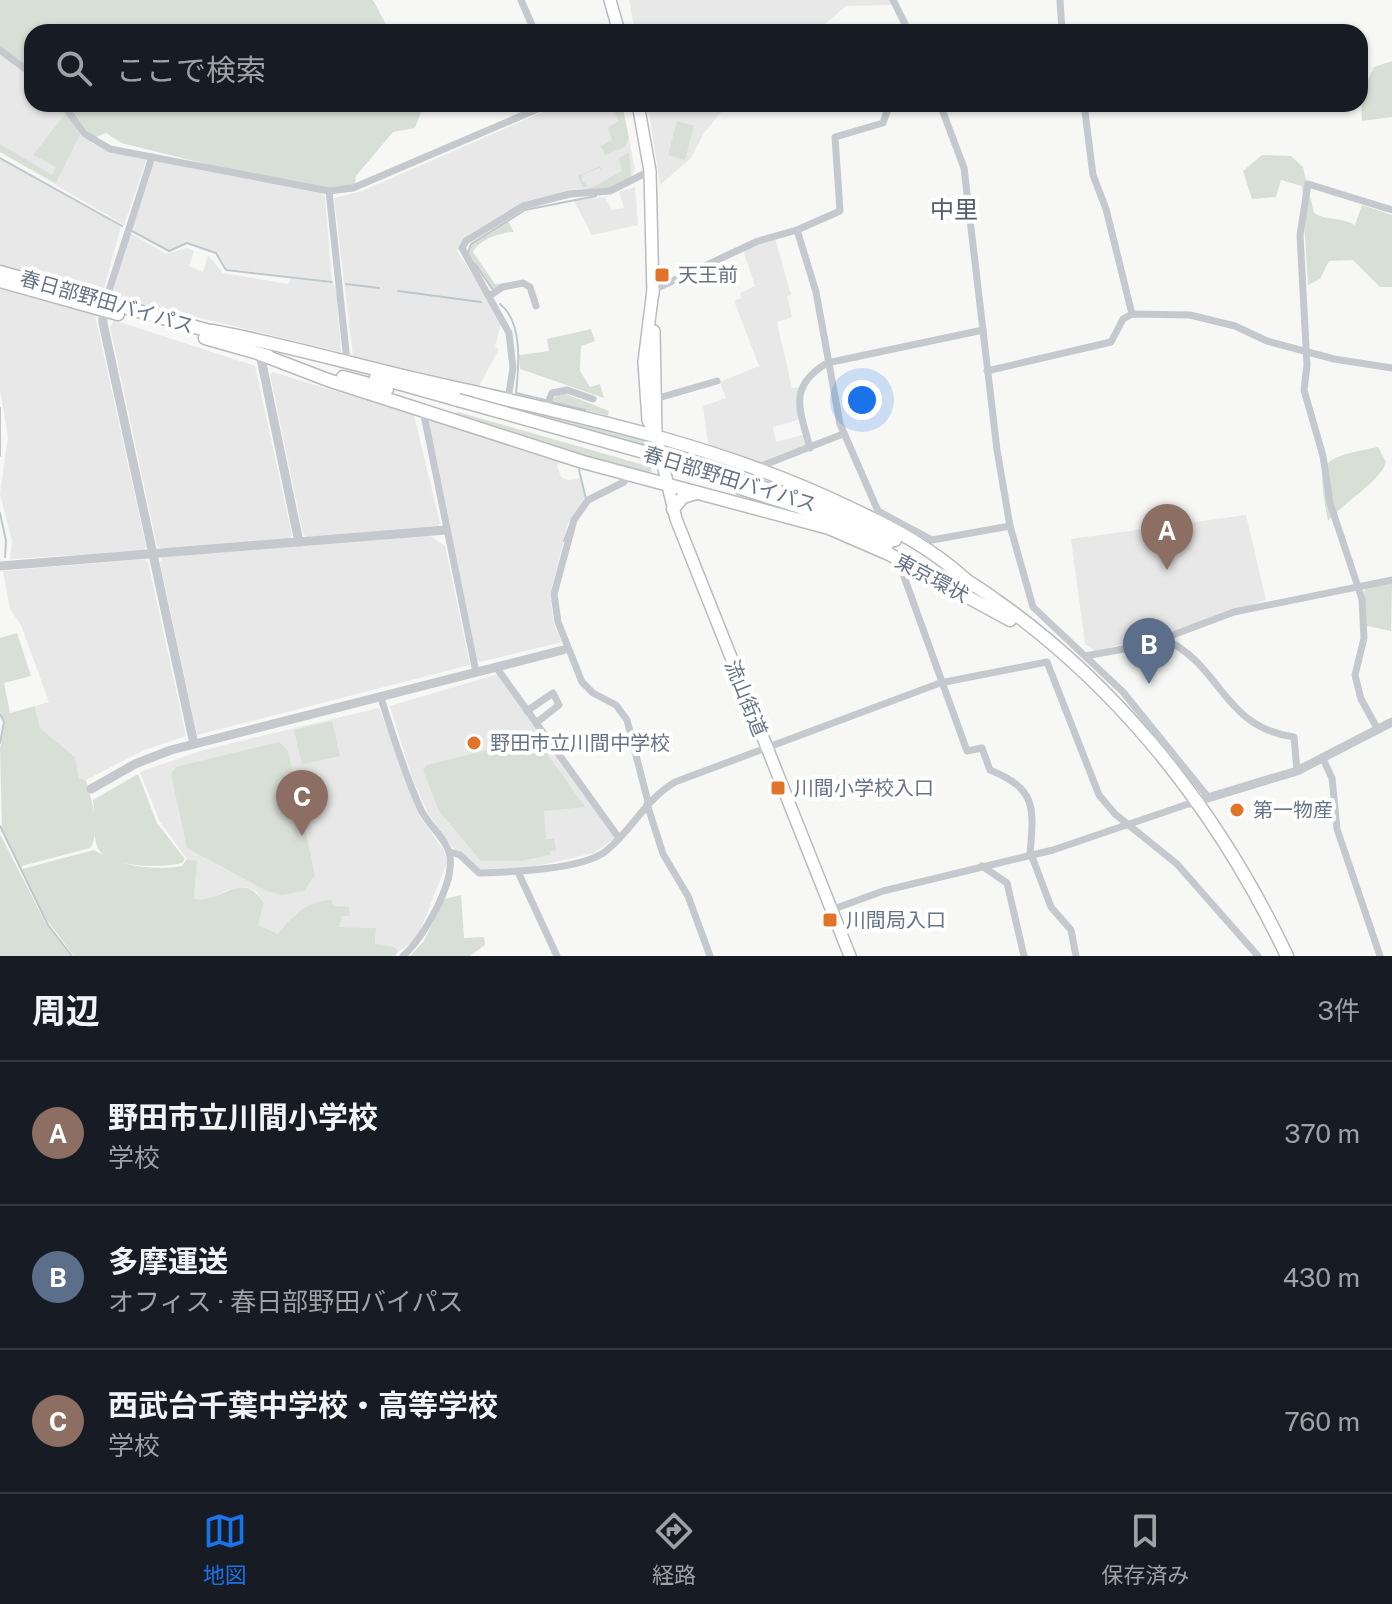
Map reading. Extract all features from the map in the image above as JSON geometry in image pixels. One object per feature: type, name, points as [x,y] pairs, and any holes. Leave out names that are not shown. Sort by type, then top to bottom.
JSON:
[{"type":"highway","name":"春日部野田バイパス","points":[[0,272],[260,354],[457,404]]},
{"type":"highway","name":"春日部野田バイパス","points":[[0,281],[212,331],[457,404],[793,496],[858,521],[964,578],[1029,624],[1094,680],[1152,741],[1199,800],[1255,891],[1287,956]]},
{"type":"highway","points":[[212,331],[656,436],[762,471],[888,526],[945,562],[964,578]]},
{"type":"highway","name":"東京環状","points":[[260,354],[328,380],[628,475],[804,520],[853,538],[1010,620]]},
{"type":"highway","name":"春日部野田バイパス","points":[[707,474],[877,539],[934,570],[1010,620],[1117,714],[1199,800],[1278,956]]},
{"type":"highway","points":[[673,509],[683,497],[699,493]]},
{"type":"main road","points":[[610,0],[617,24]]},
{"type":"main road","name":"流山街道","points":[[639,112],[650,171],[656,436],[667,485],[673,509],[850,956]]},
{"type":"main road","name":"流山街道","points":[[653,290],[644,370],[648,420],[656,436]]},
{"type":"street","points":[[521,0],[532,24]]},
{"type":"street","points":[[893,0],[905,24]]},
{"type":"street","points":[[1060,0],[1062,24]]},
{"type":"street","points":[[0,50],[24,68]]},
{"type":"street","points":[[70,112],[95,143],[329,191],[353,188],[530,112]]},
{"type":"street","points":[[653,290],[758,241],[797,230],[840,211],[835,137],[883,123],[887,112]]},
{"type":"street","points":[[943,112],[964,168],[987,371],[1010,526],[1033,607],[1123,692],[1199,800]]},
{"type":"street","points":[[1085,112],[1093,175],[1106,209],[1132,314]]},
{"type":"street","points":[[152,157],[104,306],[103,323],[194,744]]},
{"type":"street","points":[[508,399],[513,368],[509,333],[461,251],[466,241],[523,206],[570,194],[610,191],[650,171]]},
{"type":"street","points":[[1377,728],[1361,699],[1355,675],[1364,638],[1358,586],[1330,503],[1323,456],[1308,409],[1300,226],[1308,184],[1392,210]]},
{"type":"street","points":[[329,191],[347,361]]},
{"type":"street","points":[[797,230],[816,292],[827,363],[843,434],[878,511],[932,540],[1010,526]]},
{"type":"street","points":[[489,296],[499,288],[523,283],[530,287],[536,306]]},
{"type":"street","points":[[987,371],[1111,342],[1123,319],[1132,314],[1190,315],[1235,326],[1267,341],[1334,359],[1392,368]]},
{"type":"street","points":[[810,448],[799,403],[800,391],[810,373],[827,363],[983,330]]},
{"type":"street","points":[[260,354],[299,542]]},
{"type":"street","points":[[655,399],[717,381]]},
{"type":"street","points":[[546,408],[552,393],[562,390],[593,399]]},
{"type":"street","points":[[423,410],[476,672]]},
{"type":"street","points":[[762,471],[764,465],[843,434]]},
{"type":"street","points":[[628,475],[624,482],[588,500],[574,520],[554,594],[558,622],[582,682],[593,693],[616,705],[627,720],[663,854],[688,896],[710,956]]},
{"type":"street","points":[[0,566],[446,530]]},
{"type":"street","points":[[898,560],[967,751],[982,748],[990,770],[1014,780],[1022,789],[1033,814],[1030,854],[1051,907],[1071,930],[1076,956]]},
{"type":"street","points":[[1085,656],[1164,639],[1234,612],[1392,580]]},
{"type":"street","points":[[1164,639],[1190,652],[1204,666],[1235,710],[1264,728],[1294,737],[1297,771]]},
{"type":"street","points":[[91,789],[135,764],[194,744],[563,650]]},
{"type":"street","points":[[450,852],[460,855],[479,873],[519,874],[599,855],[619,838],[648,803],[675,782],[832,726],[940,683],[1047,662],[1099,795],[1177,864],[1258,956]]},
{"type":"street","points":[[496,667],[619,838]]},
{"type":"street","points":[[527,711],[553,693],[559,705],[536,723]]},
{"type":"street","points":[[381,698],[423,814],[450,852],[450,872],[446,884],[423,934],[403,956]]},
{"type":"street","points":[[831,910],[873,893],[1030,854],[1297,771],[1377,728],[1391,726]]},
{"type":"street","points":[[1323,759],[1332,778],[1337,829],[1380,956]]},
{"type":"street","points":[[982,866],[1007,883],[1024,956]]},
{"type":"street","points":[[519,874],[557,956]]},
{"type":"shaded area","points":[[0,0],[373,0],[386,24],[24,24],[24,65],[0,47]]},
{"type":"shaded area","points":[[629,0],[890,0],[892,5],[846,6],[825,24],[634,24]]},
{"type":"shaded area","points":[[0,54],[24,71],[24,112],[66,112],[93,144],[146,161],[124,225],[0,152]]},
{"type":"shaded area","points":[[1392,61],[1392,117],[1362,121],[1362,112],[1368,112],[1368,80],[1374,67]]},
{"type":"shaded area","points":[[421,112],[415,128],[393,132],[356,176],[355,184],[341,192],[235,171],[121,143],[106,133],[93,138],[74,113]]},
{"type":"shaded area","points":[[543,112],[624,112],[635,170],[631,177],[609,189],[522,204],[462,241],[457,251],[502,320],[495,347],[499,349],[479,386],[353,356],[334,198],[362,191]]},
{"type":"shaded area","points":[[615,112],[624,112],[629,138],[625,147],[605,155],[601,146],[612,140],[608,127],[619,121]]},
{"type":"shaded area","points":[[649,112],[721,112],[704,133],[691,158],[660,185]]},
{"type":"shaded area","points":[[66,113],[81,133],[56,183],[0,152],[0,144],[52,175],[56,167],[33,155]]},
{"type":"shaded area","points":[[677,121],[694,126],[685,160],[668,155]]},
{"type":"shaded area","points":[[629,153],[631,177],[609,189],[583,188],[578,176],[600,166],[602,171],[599,168],[582,175],[582,181],[591,188],[622,171],[619,158]]},
{"type":"shaded area","points":[[1262,155],[1291,156],[1303,167],[1314,213],[1355,225],[1362,205],[1392,215],[1392,287],[1380,287],[1353,260],[1329,261],[1320,279],[1308,285],[1302,186],[1281,180],[1276,197],[1252,199],[1243,171]]},
{"type":"shaded area","points":[[0,159],[121,226],[104,289],[99,292],[0,265]]},
{"type":"shaded area","points":[[158,161],[319,192],[325,197],[332,281],[227,269],[217,252],[187,242],[168,250],[132,229],[154,163]]},
{"type":"shaded area","points":[[635,187],[638,225],[592,235],[573,199],[605,197],[612,210],[624,208],[619,192]]},
{"type":"shaded area","points":[[508,221],[514,232],[491,238],[473,252],[495,284],[511,282],[494,290],[468,254],[471,244]]},
{"type":"shaded area","points":[[130,233],[166,254],[187,248],[194,251],[189,266],[203,272],[208,255],[223,273],[288,284],[291,278],[332,283],[336,287],[341,352],[114,297],[112,293]]},
{"type":"shaded area","points":[[775,238],[791,295],[787,296],[792,317],[777,322],[792,388],[800,387],[802,419],[773,427],[776,442],[805,434],[808,447],[761,463],[708,445],[703,406],[726,398],[720,382],[759,366],[734,301],[741,298],[740,293],[755,286],[743,250]]},
{"type":"shaded area","points":[[0,289],[95,315],[146,546],[144,551],[10,559],[12,541],[0,494],[8,437],[0,390]]},
{"type":"shaded area","points":[[114,320],[255,366],[292,535],[290,539],[162,549],[157,546],[110,327]]},
{"type":"shaded area","points":[[591,329],[595,341],[581,346],[580,371],[590,387],[600,384],[604,398],[520,369],[519,355],[549,351],[547,339]]},
{"type":"shaded area","points":[[273,372],[414,415],[440,523],[438,527],[307,537],[303,534],[270,374]]},
{"type":"shaded area","points":[[561,392],[609,411],[608,416],[551,401]]},
{"type":"shaded area","points":[[462,397],[642,436],[647,449]]},
{"type":"shaded area","points":[[458,412],[651,467],[652,478],[452,416]]},
{"type":"shaded area","points":[[431,419],[560,462],[557,466],[561,477],[568,480],[580,478],[585,497],[568,524],[550,594],[554,624],[562,642],[480,662],[477,660],[429,425]]},
{"type":"shaded area","points":[[1378,447],[1386,462],[1383,469],[1328,521],[1322,485],[1326,465],[1344,455]]},
{"type":"shaded area","points":[[1246,515],[1266,600],[1160,635],[1095,651],[1085,644],[1071,539]]},
{"type":"shaded area","points":[[429,535],[445,546],[470,665],[197,735],[160,563],[162,557]]},
{"type":"shaded area","points":[[144,559],[148,562],[186,736],[142,751],[86,780],[79,778],[75,757],[40,728],[35,706],[49,702],[21,625],[10,609],[3,571]]},
{"type":"shaded area","points":[[1368,582],[1392,583],[1391,631],[1363,625],[1363,594]]},
{"type":"shaded area","points":[[17,633],[31,676],[4,683],[10,713],[35,706],[40,728],[75,757],[79,778],[86,780],[95,824],[90,848],[22,866],[22,869],[94,850],[115,860],[147,867],[182,866],[187,859],[197,861],[194,899],[247,888],[264,903],[258,925],[278,934],[293,916],[306,907],[331,900],[333,906],[349,907],[350,916],[342,916],[339,927],[376,928],[375,944],[394,947],[398,951],[395,956],[74,956],[46,919],[2,830],[0,749],[5,722],[0,711],[0,638]]},
{"type":"shaded area","name":"野田市立川間中学校","points":[[498,674],[615,838],[594,853],[519,870],[479,871],[452,847],[428,813],[412,778],[390,706]]},
{"type":"shaded area","points":[[379,708],[420,817],[444,850],[447,863],[417,938],[396,954],[397,951],[375,944],[376,928],[338,927],[338,921],[348,907],[296,913],[278,934],[258,925],[264,903],[256,891],[245,887],[228,890],[206,901],[194,899],[197,862],[187,859],[160,822],[140,772],[203,750]]},
{"type":"shaded area","points":[[332,721],[340,756],[302,764],[294,730]]},
{"type":"shaded area","points":[[536,738],[585,807],[544,811],[546,839],[554,839],[556,850],[550,851],[550,855],[520,861],[481,861],[439,811],[423,770],[427,765]]},
{"type":"shaded area","points":[[279,742],[288,751],[315,875],[304,891],[282,895],[267,891],[187,848],[171,774],[176,767]]},
{"type":"shaded area","points":[[138,774],[157,823],[185,859],[182,863],[151,866],[125,863],[105,856],[99,850],[93,800]]},
{"type":"shaded area","points":[[0,834],[45,922],[71,956],[0,956]]},
{"type":"shaded area","points":[[461,895],[464,938],[484,937],[485,945],[470,956],[410,956],[424,941],[444,899]]},
{"type":"waterway","points":[[0,158],[122,226]]},
{"type":"waterway","points":[[468,252],[471,244],[525,210],[596,196]]},
{"type":"waterway","points":[[132,231],[169,251],[187,243],[216,253],[226,270],[332,282]]},
{"type":"waterway","points":[[475,264],[493,290]]},
{"type":"waterway","points":[[346,284],[379,288]]},
{"type":"waterway","points":[[398,291],[481,302]]},
{"type":"waterway","points":[[500,304],[513,322],[516,333],[516,393],[545,400]]},
{"type":"waterway","points":[[551,402],[585,410]]},
{"type":"waterway","points":[[0,408],[0,456]]},
{"type":"waterway","points":[[579,470],[586,499]]},
{"type":"waterway","points":[[0,513],[6,541],[5,557]]},
{"type":"waterway","points":[[564,541],[570,525]]},
{"type":"waterway","points":[[0,714],[4,722],[0,743]]},
{"type":"waterway","points":[[0,826],[48,925],[72,956]]},
{"type":"place","name":"天王前","points":[[662,275]]},
{"type":"place","name":"野田市立川間小学校","points":[[1167,570]]},
{"type":"place","name":"多摩運送","points":[[1149,684]]},
{"type":"place","name":"野田市立川間中学校","points":[[474,743]]},
{"type":"place","name":"川間小学校入口","points":[[778,788]]},
{"type":"place","name":"第一物産","points":[[1237,810]]},
{"type":"place","name":"西武台千葉中学校・高等学校","points":[[302,836]]},
{"type":"place","name":"川間局入口","points":[[830,920]]},
{"type":"district","name":"中里","points":[[954,209]]}]
